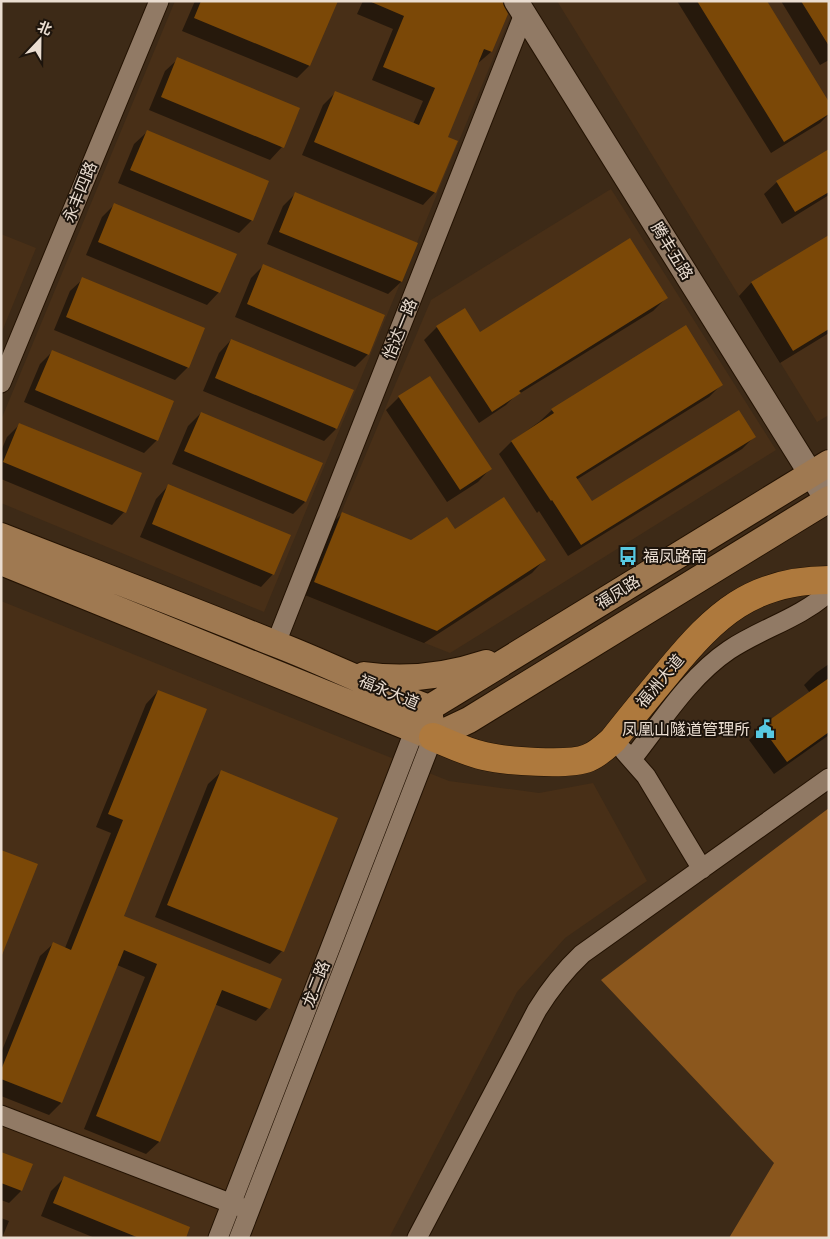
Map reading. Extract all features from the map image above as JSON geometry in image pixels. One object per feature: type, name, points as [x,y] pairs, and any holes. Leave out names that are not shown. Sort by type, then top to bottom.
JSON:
[{"type":"main road","name":"福凤路","points":[[430,708],[820,468]]},
{"type":"main road","name":"福凤路","points":[[424,733],[469,720],[828,500]]},
{"type":"main road","name":"福永大道","points":[[1,536],[276,644],[377,688],[430,708],[424,733],[1,562]]},
{"type":"main road","name":"福洲大道","points":[[424,733],[490,758],[557,762],[573,762],[588,758],[600,751],[612,740],[695,640],[724,613],[756,594],[774,587],[810,580],[829,580]]},
{"type":"main road","points":[[339,670],[383,677],[437,675],[467,669],[518,654]]},
{"type":"street","name":"永丰四路","points":[[1,383],[159,1]]},
{"type":"street","name":"腾丰五路","points":[[520,8],[820,468],[828,500]]},
{"type":"street","name":"怡达一路","points":[[276,644],[520,8]]},
{"type":"street","points":[[632,759],[693,681],[708,666],[727,651],[795,616],[818,602],[829,592]]},
{"type":"street","name":"龙二路","points":[[218,1238],[424,733]]},
{"type":"street","name":"龙二路","points":[[239,1238],[424,733]]},
{"type":"street","points":[[612,740],[646,776],[702,869]]},
{"type":"street","points":[[416,1238],[537,1010],[552,986],[566,970],[582,954],[829,778]]},
{"type":"street","points":[[1,1115],[249,1211]]},
{"type":"shaded area","points":[[175,1],[504,1],[512,13],[264,612],[1,503],[1,420]]},
{"type":"shaded area","points":[[557,1],[829,1],[829,415],[817,422]]},
{"type":"shaded area","points":[[611,189],[776,450],[450,653],[306,596],[431,300]]},
{"type":"shaded area","points":[[1,234],[36,248],[1,334]]},
{"type":"shaded area","points":[[1,601],[449,781],[539,793],[593,783],[647,881],[565,938],[517,992],[389,1238],[1,1238]]},
{"type":"shaded area","points":[[829,808],[829,1238],[729,1238],[774,1163],[601,980]]},
{"type":"building","points":[[201,1],[338,1],[310,66],[194,18]]},
{"type":"building","points":[[369,1],[502,1],[508,14],[492,52],[484,49],[448,137],[458,141],[436,193],[314,142],[335,91],[419,125],[435,88],[383,67],[404,16]]},
{"type":"building","points":[[697,1],[767,1],[829,102],[829,114],[784,142]]},
{"type":"building","points":[[801,1],[829,1],[829,46]]},
{"type":"building","points":[[177,57],[300,108],[284,148],[161,97]]},
{"type":"building","points":[[147,130],[269,181],[253,221],[130,170]]},
{"type":"building","points":[[829,149],[829,192],[795,212],[776,181]]},
{"type":"building","points":[[295,192],[418,243],[402,282],[279,232]]},
{"type":"building","points":[[114,203],[237,254],[220,293],[98,242]]},
{"type":"building","points":[[829,235],[829,329],[793,351],[751,282]]},
{"type":"building","points":[[630,238],[668,298],[519,391],[521,393],[492,412],[436,326],[465,308],[480,332]]},
{"type":"building","points":[[263,264],[385,315],[369,355],[247,304]]},
{"type":"building","points":[[82,277],[205,328],[189,368],[66,317]]},
{"type":"building","points":[[686,325],[723,385],[576,477],[592,501],[739,410],[756,437],[581,545],[511,441],[554,413],[551,409]]},
{"type":"building","points":[[231,339],[354,390],[337,429],[215,378]]},
{"type":"building","points":[[52,350],[174,401],[158,441],[35,390]]},
{"type":"building","points":[[430,376],[492,469],[460,490],[398,396]]},
{"type":"building","points":[[201,412],[323,463],[306,502],[184,451]]},
{"type":"building","points":[[19,423],[142,473],[126,513],[3,462]]},
{"type":"building","points":[[168,484],[291,535],[274,575],[152,524]]},
{"type":"building","points":[[504,497],[546,560],[437,631],[314,582],[342,512],[411,540],[447,517],[455,529]]},
{"type":"building","points":[[829,678],[829,732],[787,762],[761,726]]},
{"type":"building","points":[[158,690],[207,709],[124,916],[282,979],[270,1009],[222,990],[160,1142],[96,1116],[157,964],[124,950],[62,1103],[1,1079],[1,1070],[53,942],[71,950],[123,820],[108,814]]},
{"type":"building","points":[[221,770],[338,818],[284,952],[167,905]]},
{"type":"building","points":[[1,850],[38,864],[2,955],[1,955]]},
{"type":"building","points":[[1,1152],[33,1164],[22,1191],[1,1183]]},
{"type":"building","points":[[64,1176],[190,1227],[186,1238],[139,1238],[53,1203]]},
{"type":"place","name":"福凤路南","points":[[628,556]]},
{"type":"place","name":"凤凰山隧道管理所","points":[[765,729]]}]
